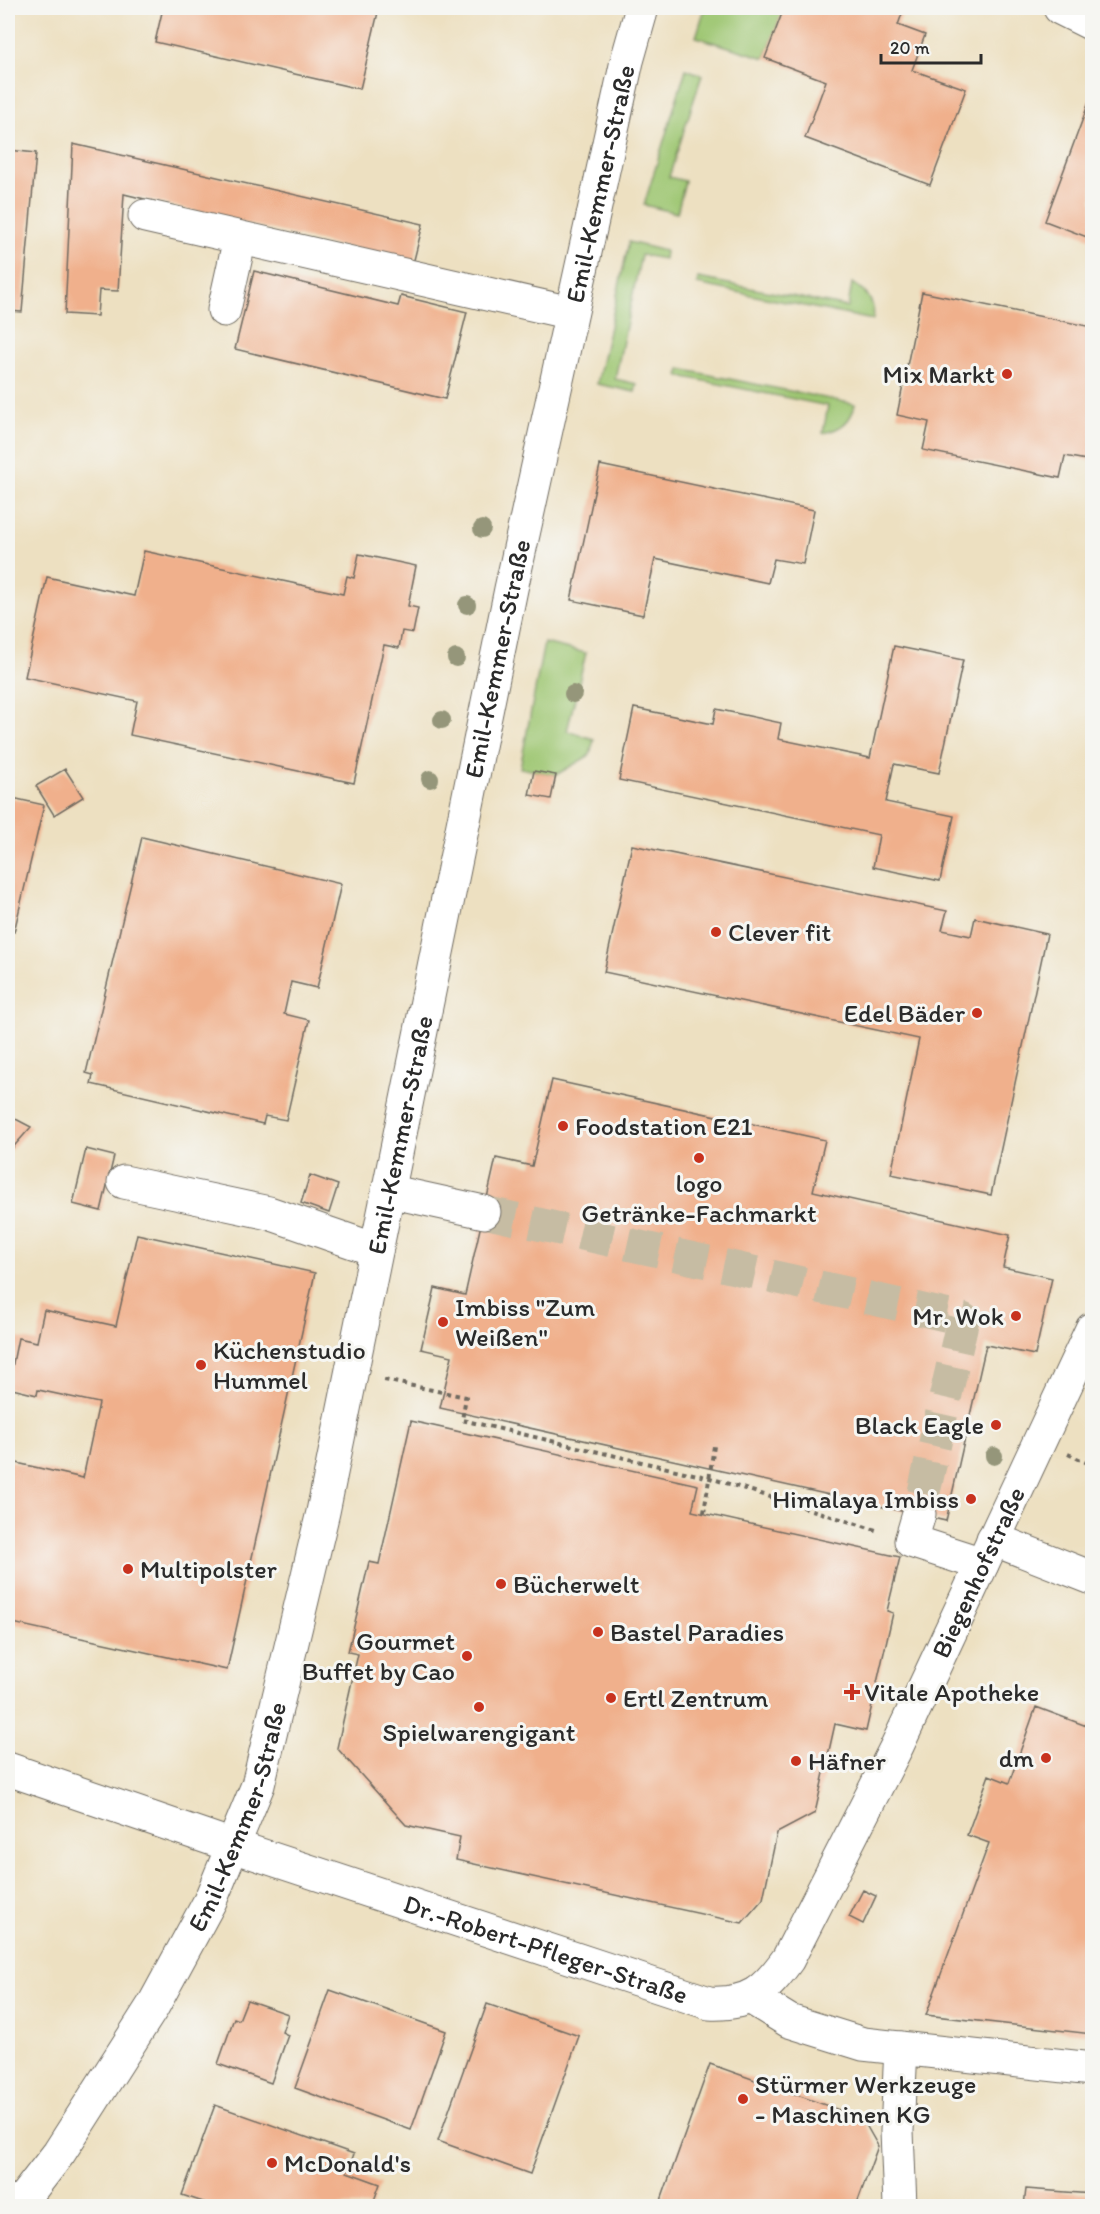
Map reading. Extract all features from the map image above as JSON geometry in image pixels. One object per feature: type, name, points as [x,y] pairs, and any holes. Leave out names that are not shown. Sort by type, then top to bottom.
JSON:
[{"type":"street","name":"Emil-Kemmer-Straße","points":[[18,2206],[59,2153],[153,2007],[210,1901],[258,1785],[312,1561],[509,599],[627,61],[642,8]]},
{"type":"street","points":[[1060,8],[1092,24]]},
{"type":"street","points":[[145,216],[571,313]]},
{"type":"street","points":[[224,310],[240,238]]},
{"type":"street","points":[[124,1182],[270,1213],[376,1250]]},
{"type":"street","points":[[388,1191],[484,1212]]},
{"type":"street","name":"Biegenhofstraße","points":[[750,1997],[771,1983],[788,1959],[897,1746],[1092,1329]]},
{"type":"street","points":[[915,1528],[988,1552],[1092,1578]]},
{"type":"street","name":"Dr.-Robert-Pfleger-Straße","points":[[8,1769],[709,2003],[729,2004],[750,1997]]},
{"type":"street","points":[[750,1997],[789,2021],[863,2044],[1092,2069]]},
{"type":"street","points":[[900,2206],[897,2131],[901,2048]]},
{"type":"path","points":[[351,1372],[466,1397],[462,1420],[915,1528]]},
{"type":"path","points":[[704,1513],[714,1446]]},
{"type":"green space","points":[[705,8],[784,8],[765,58],[696,37]]},
{"type":"green space","points":[[686,69],[702,75],[669,177],[685,181],[677,213],[644,205]]},
{"type":"green space","points":[[629,242],[665,251],[664,259],[641,255],[615,379],[637,384],[635,392],[597,384]]},
{"type":"green space","points":[[698,278],[848,307],[852,283],[862,290],[872,303],[873,320],[697,284]]},
{"type":"green space","points":[[680,369],[855,404],[844,424],[835,430],[823,433],[828,406],[679,376]]},
{"type":"green space","points":[[544,643],[586,653],[567,731],[594,739],[590,755],[556,775],[520,768]]},
{"type":"building","points":[[163,8],[379,8],[360,89],[155,42]]},
{"type":"building","points":[[784,8],[904,8],[898,25],[925,35],[912,70],[966,89],[930,185],[805,138],[826,81],[765,58]]},
{"type":"building","points":[[1092,94],[1092,239],[1045,221]]},
{"type":"building","points":[[73,144],[423,224],[413,264],[124,194],[118,291],[99,290],[97,316],[65,314]]},
{"type":"building","points":[[8,150],[36,153],[22,312],[8,311]]},
{"type":"building","points":[[254,271],[398,306],[401,296],[467,312],[445,399],[235,349]]},
{"type":"building","points":[[922,292],[1092,327],[1092,461],[1065,456],[1060,478],[923,450],[929,422],[897,415]]},
{"type":"building","points":[[600,465],[814,510],[803,564],[774,559],[768,583],[655,559],[643,615],[571,600]]},
{"type":"building","points":[[144,551],[343,594],[347,576],[354,578],[359,554],[416,566],[408,606],[418,608],[413,633],[402,631],[399,648],[384,645],[354,783],[130,735],[137,701],[25,677],[47,577],[134,596]]},
{"type":"building","points":[[894,646],[963,660],[939,773],[894,764],[886,802],[954,816],[940,881],[873,867],[879,835],[619,780],[634,708],[713,724],[716,709],[781,723],[778,739],[870,758]]},
{"type":"building","points":[[65,769],[83,797],[54,815],[36,786]]},
{"type":"building","points":[[534,771],[556,775],[551,799],[529,795]]},
{"type":"building","points":[[8,797],[44,805],[14,932],[8,930]]},
{"type":"building","points":[[142,837],[341,884],[317,988],[291,982],[284,1014],[309,1020],[286,1120],[265,1116],[263,1124],[91,1084],[93,1075],[86,1073]]},
{"type":"building","points":[[632,845],[947,911],[942,930],[971,936],[975,918],[1047,934],[991,1195],[891,1174],[919,1039],[604,972]]},
{"type":"building","points":[[552,1080],[825,1140],[813,1191],[1010,1235],[1003,1267],[1052,1278],[1035,1355],[986,1345],[946,1521],[440,1408],[452,1356],[421,1349],[435,1288],[465,1295],[496,1158],[532,1166]]},
{"type":"building","points":[[8,1115],[31,1127],[8,1153]]},
{"type":"building","points":[[86,1149],[114,1156],[101,1211],[73,1204]]},
{"type":"building","points":[[310,1175],[338,1185],[329,1213],[301,1203]]},
{"type":"building","points":[[137,1234],[315,1273],[227,1670],[8,1622],[8,1461],[83,1478],[99,1403],[38,1390],[37,1395],[8,1388],[18,1338],[37,1342],[44,1310],[116,1326]]},
{"type":"building","name":"Ertl Zentrum","points":[[411,1421],[698,1485],[692,1511],[900,1557],[887,1611],[893,1613],[866,1731],[835,1724],[815,1813],[777,1833],[763,1899],[742,1923],[456,1860],[460,1837],[406,1825],[337,1748],[358,1654],[348,1652],[369,1562],[379,1564]]},
{"type":"building","points":[[1036,1707],[1092,1728],[1092,2034],[926,2015],[989,1843],[967,1835],[989,1775],[1009,1783]]},
{"type":"building","points":[[863,1890],[876,1896],[863,1924],[849,1917]]},
{"type":"building","points":[[330,1990],[446,2031],[411,2130],[295,2088]]},
{"type":"building","points":[[247,2000],[288,2014],[282,2032],[288,2035],[271,2083],[218,2064],[234,2018],[239,2020]]},
{"type":"building","points":[[487,2004],[579,2036],[530,2174],[438,2141]]},
{"type":"building","points":[[710,2064],[862,2118],[878,2146],[856,2206],[659,2206]]},
{"type":"building","name":"McDonald's","points":[[215,2105],[354,2154],[347,2172],[380,2184],[372,2206],[215,2206],[182,2195]]},
{"type":"building","points":[[1026,2189],[1092,2194],[1092,2206],[1024,2206]]},
{"type":"tunnel","points":[[484,1212],[963,1319],[919,1514]]},
{"type":"place","name":"Mix Markt","points":[[1007,374]]},
{"type":"place","name":"Clever fit","points":[[716,932]]},
{"type":"place","name":"Edel Bäder","points":[[977,1013]]},
{"type":"place","name":"Foodstation E21","points":[[563,1126]]},
{"type":"place","name":"logo Getränke-Fachmarkt","points":[[699,1158]]},
{"type":"place","name":"Mr. Wok","points":[[1016,1316]]},
{"type":"place","name":"Imbiss \"Zum Weißen\"","points":[[443,1322]]},
{"type":"place","name":"Küchenstudio Hummel","points":[[201,1365]]},
{"type":"place","name":"Black Eagle","points":[[996,1425]]},
{"type":"place","name":"Himalaya Imbiss","points":[[971,1499]]},
{"type":"place","name":"Multipolster","points":[[128,1569]]},
{"type":"place","name":"Bücherwelt","points":[[501,1584]]},
{"type":"place","name":"Bastel Paradies","points":[[598,1632]]},
{"type":"place","name":"Gourmet Buffet by Cao","points":[[467,1656]]},
{"type":"place","name":"Vitale Apotheke","points":[[852,1692]]},
{"type":"place","name":"Ertl Zentrum","points":[[611,1698]]},
{"type":"place","name":"Spielwarengigant","points":[[479,1707]]},
{"type":"place","name":"dm","points":[[1046,1758]]},
{"type":"place","name":"Häfner","points":[[796,1761]]},
{"type":"place","name":"Stürmer Werkzeuge - Maschinen KG","points":[[743,2099]]},
{"type":"place","name":"McDonald's","points":[[272,2163]]}]
